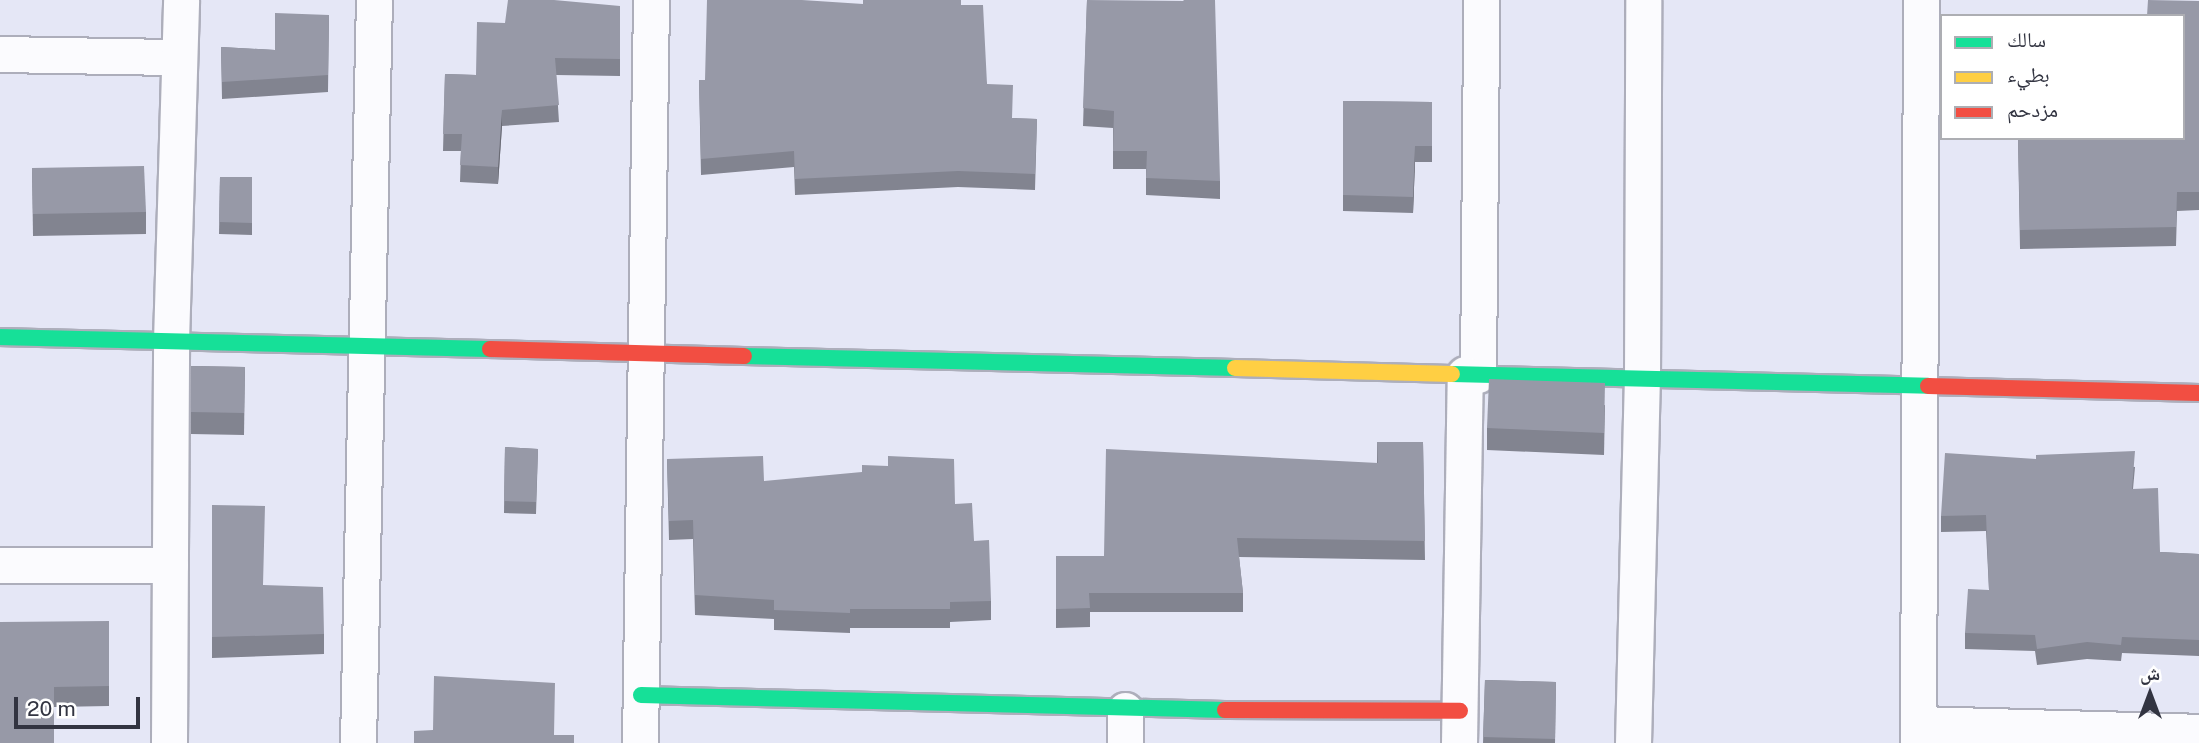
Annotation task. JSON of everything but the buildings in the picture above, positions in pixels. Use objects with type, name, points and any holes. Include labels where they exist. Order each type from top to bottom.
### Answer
[{"type":"street","points":[[169,743],[171,341],[181,0]]},
{"type":"street","points":[[358,743],[374,0]]},
{"type":"street","points":[[640,743],[651,0]]},
{"type":"street","points":[[641,695],[1125,726],[1459,727],[1472,374],[1481,0]]},
{"type":"street","points":[[1633,743],[1642,379],[1643,0]]},
{"type":"street","points":[[1921,0],[1918,733],[2199,732]]},
{"type":"street","points":[[0,54],[179,57]]},
{"type":"street","points":[[0,337],[2199,393]]},
{"type":"street","points":[[0,565],[170,565]]},
{"type":"traffic: fast","points":[[0,337],[490,349]]},
{"type":"traffic: fast","points":[[744,356],[1235,368]]},
{"type":"traffic: fast","points":[[1452,374],[1928,386]]},
{"type":"traffic: fast","points":[[641,695],[1225,710]]},
{"type":"traffic: slow","points":[[1235,368],[1452,374]]},
{"type":"traffic: jam","points":[[490,349],[744,356]]},
{"type":"traffic: jam","points":[[1928,386],[2199,393]]},
{"type":"traffic: jam","points":[[1225,710],[1460,711]]}]
